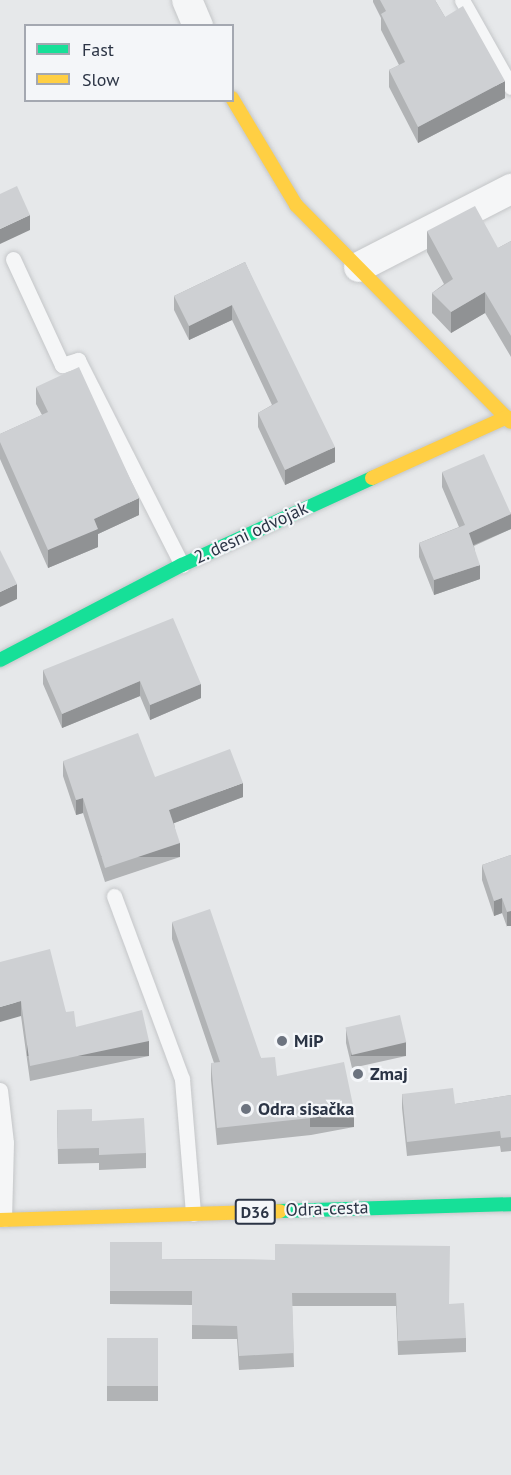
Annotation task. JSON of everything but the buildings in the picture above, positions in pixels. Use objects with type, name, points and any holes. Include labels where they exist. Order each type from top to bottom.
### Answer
[{"type":"street","points":[[187,0],[197,24]]},
{"type":"street","name":"2. desni odvojak","points":[[0,660],[182,565],[510,418],[296,205],[234,101]]},
{"type":"street","points":[[359,267],[511,189]]},
{"type":"street","name":"Odra-cesta","points":[[2,1220],[511,1204]]},
{"type":"lane","points":[[462,0],[511,87]]},
{"type":"lane","points":[[13,259],[62,365],[78,360],[182,565]]},
{"type":"lane","points":[[114,896],[182,1079],[193,1214]]},
{"type":"lane","points":[[0,1090],[6,1143],[2,1220]]},
{"type":"traffic: fast","points":[[0,660],[182,565],[372,478]]},
{"type":"traffic: fast","points":[[280,1211],[511,1204]]},
{"type":"traffic: slow","points":[[234,101],[296,205],[511,422]]},
{"type":"traffic: slow","points":[[372,478],[507,417]]},
{"type":"traffic: slow","points":[[0,1220],[280,1211]]},
{"type":"place","name":"MiP","points":[[282,1041]]},
{"type":"place","name":"Zmaj","points":[[358,1074]]},
{"type":"place","name":"Odra sisačka","points":[[246,1109]]}]
